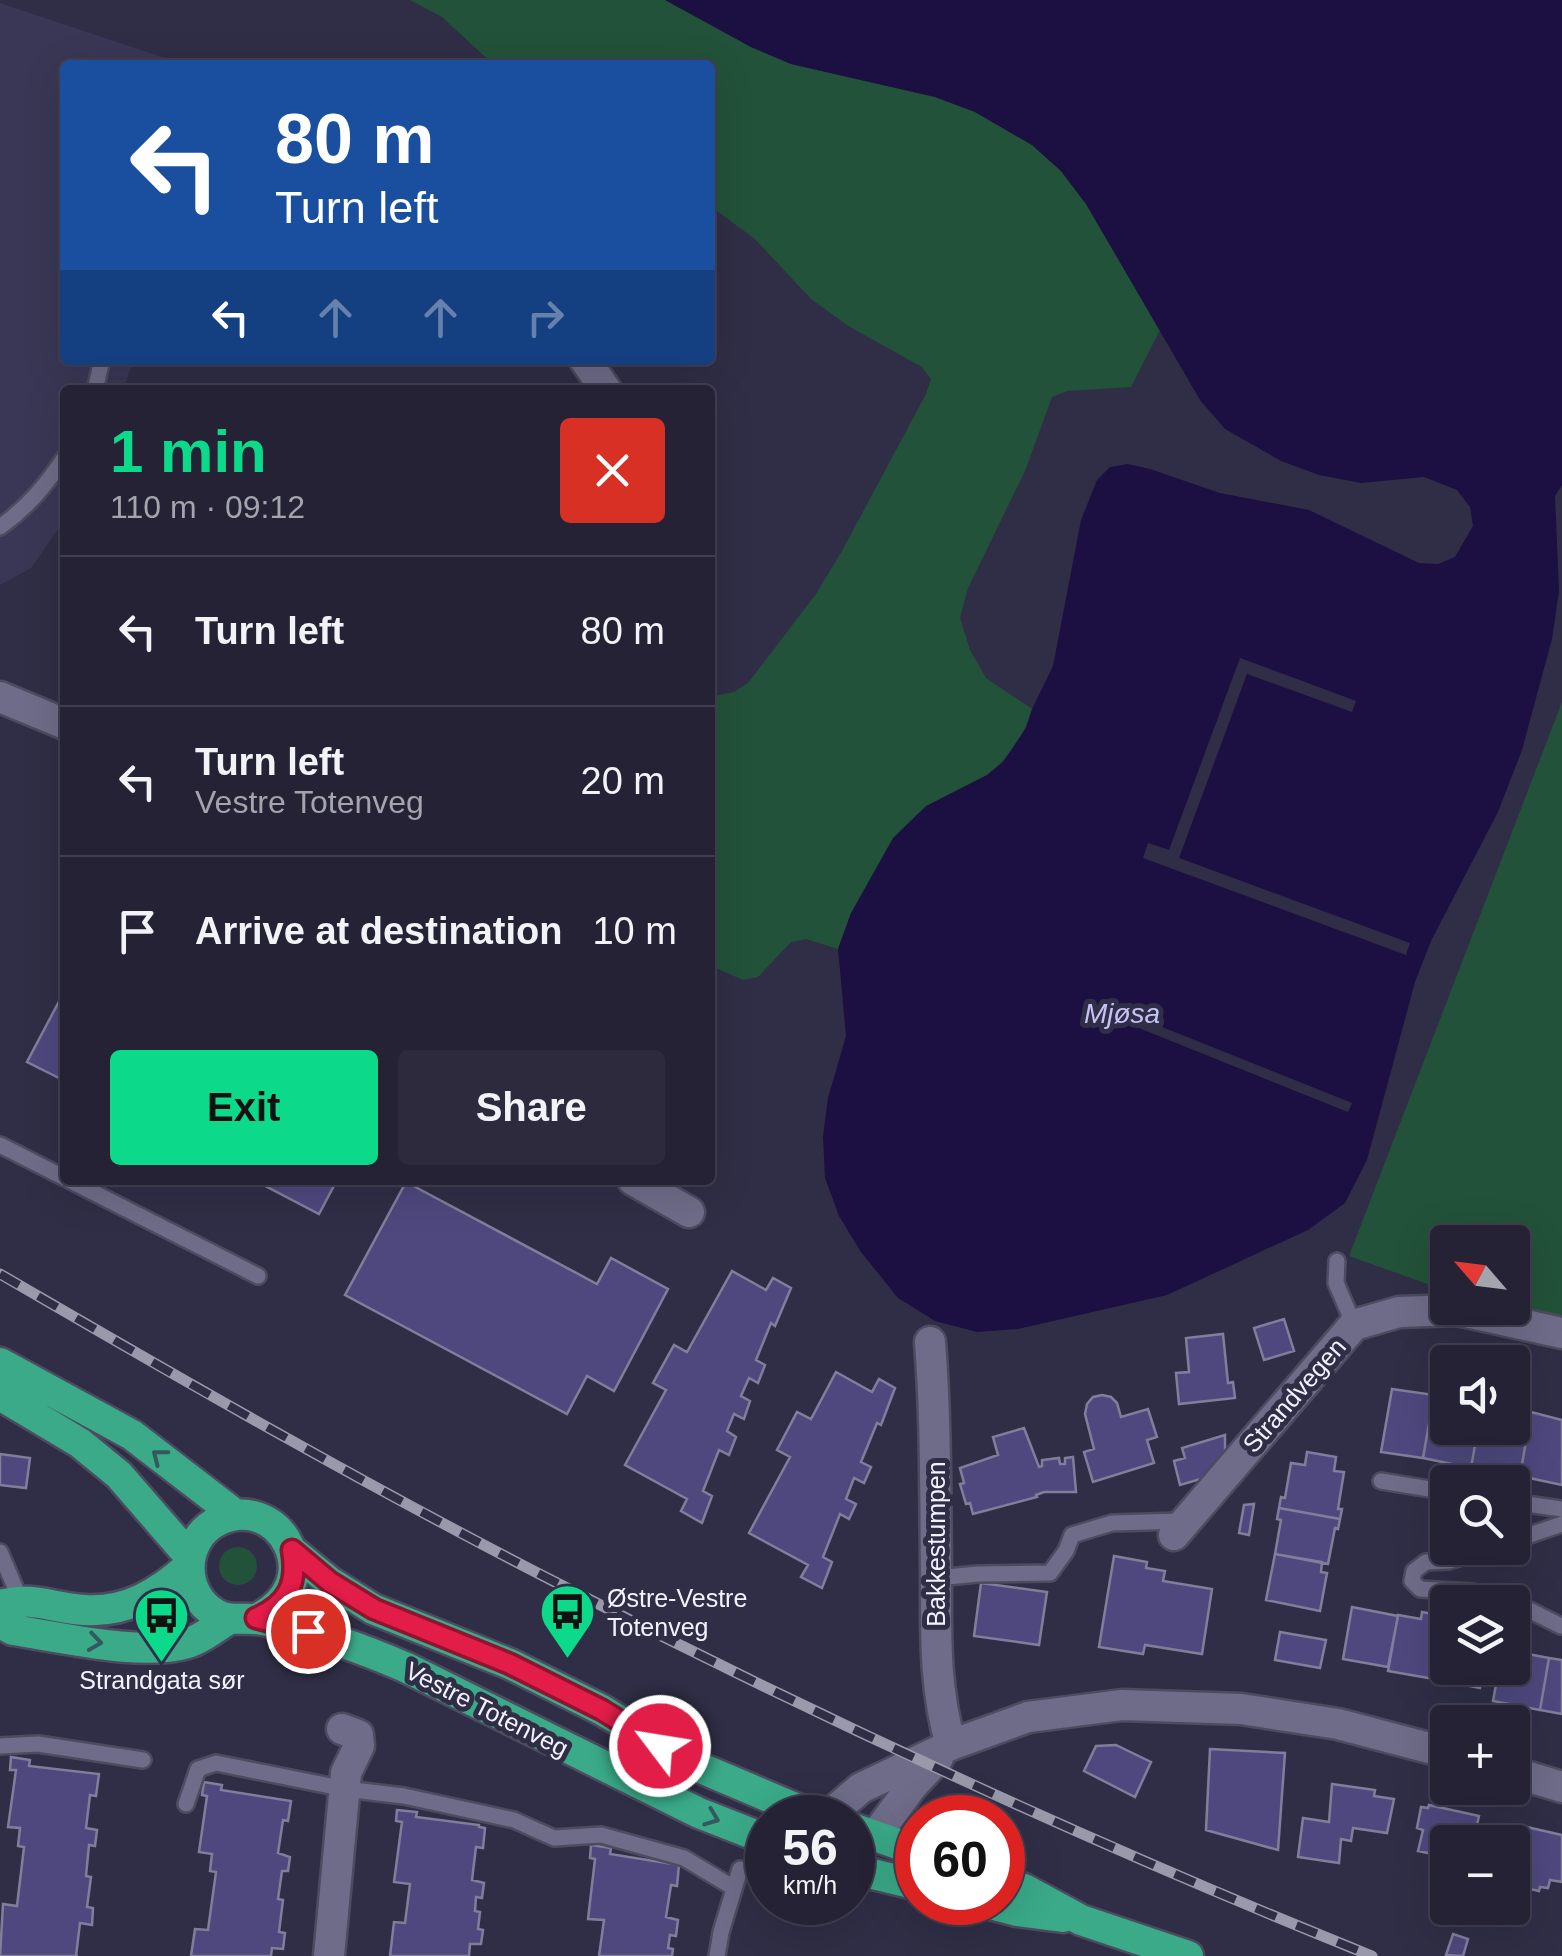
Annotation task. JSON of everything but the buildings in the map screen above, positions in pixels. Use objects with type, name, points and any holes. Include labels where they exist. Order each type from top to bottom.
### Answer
[{"type":"main road","points":[[0,1362],[132,1435],[236,1515]]},
{"type":"main road","points":[[0,1394],[80,1443],[119,1475],[189,1561],[192,1584],[200,1600],[213,1612],[243,1619]]},
{"type":"main road","points":[[236,1515],[269,1522],[292,1550],[292,1584],[272,1611],[243,1619],[190,1643],[124,1646],[13,1630],[7,1609],[86,1610],[132,1604],[163,1590],[189,1561],[206,1528],[236,1515]]},
{"type":"main road","name":"Vestre Totenveg","points":[[292,1550],[330,1582],[374,1609],[556,1686],[689,1763],[764,1795]]},
{"type":"main road","name":"Vestre Totenveg","points":[[243,1619],[325,1636],[405,1667],[684,1806],[745,1831]]},
{"type":"main road","points":[[1025,1889],[1081,1920]]},
{"type":"main road","points":[[1025,1912],[1081,1920],[1188,1956]]},
{"type":"street","points":[[0,697],[60,722]]},
{"type":"street","points":[[642,1185],[689,1212]]},
{"type":"street","name":"Strandvegen","points":[[1180,1528],[1354,1325],[1399,1312],[1457,1310],[1562,1332]]},
{"type":"street","name":"Bakkestumpen","points":[[930,1342],[935,1399],[937,1675],[951,1746]]},
{"type":"street","points":[[852,1795],[951,1746],[1028,1717],[1122,1705],[1241,1709],[1338,1724],[1430,1748]]},
{"type":"street","points":[[329,1956],[346,1773],[360,1746],[358,1734],[342,1729]]},
{"type":"street","points":[[875,1823],[951,1746]]},
{"type":"street","points":[[1530,1777],[1562,1787]]},
{"type":"lane","points":[[0,527],[23,510],[60,465]]},
{"type":"lane","points":[[0,1145],[60,1175]]},
{"type":"lane","points":[[79,1185],[258,1276]]},
{"type":"lane","points":[[1337,1262],[1336,1283],[1354,1325]]},
{"type":"lane","points":[[1381,1481],[1430,1489]]},
{"type":"lane","points":[[1530,1505],[1562,1510]]},
{"type":"lane","points":[[936,1578],[1050,1573],[1066,1552],[1072,1535],[1112,1523],[1180,1528]]},
{"type":"lane","points":[[1530,1535],[1562,1524]]},
{"type":"lane","points":[[0,1552],[7,1609]]},
{"type":"lane","points":[[1430,1562],[1414,1571],[1412,1580],[1420,1590],[1504,1598],[1561,1626]]},
{"type":"lane","points":[[0,1746],[38,1744],[143,1760]]},
{"type":"lane","points":[[186,1804],[198,1769],[216,1763],[514,1820],[554,1838],[602,1835],[684,1858],[734,1888]]},
{"type":"lane","points":[[717,1956],[740,1869]]},
{"type":"shaded area","points":[[0,3],[171,60],[60,60],[60,365],[132,365],[125,385],[60,385],[60,526],[31,568],[0,585]]},
{"type":"green space","points":[[410,0],[665,0],[791,64],[935,97],[975,112],[1032,145],[1061,171],[1086,204],[1160,330],[1131,387],[1067,391],[1052,397],[1025,471],[968,588],[960,618],[970,650],[986,678],[1032,709],[1029,719],[1002,761],[851,913],[838,949],[806,939],[791,942],[758,977],[743,980],[715,967],[715,696],[734,692],[748,683],[816,594],[931,379],[922,367],[850,327],[811,299],[755,239],[715,210],[715,60],[489,60],[442,17]]},
{"type":"green space","points":[[1562,702],[1562,1331],[1530,1316],[1530,1225],[1430,1225],[1430,1285],[1349,1256]]},
{"type":"green space","points":[[238,1547],[251,1553],[257,1566],[251,1579],[238,1585],[225,1579],[219,1566],[225,1553]]},
{"type":"water","name":"Mjøsa","points":[[665,0],[1562,0],[1562,485],[1555,496],[1559,591],[1552,639],[1522,750],[1498,812],[1431,941],[1415,982],[1367,1160],[1345,1203],[1308,1230],[1167,1295],[1018,1329],[977,1332],[935,1321],[898,1298],[861,1252],[839,1216],[825,1178],[823,1136],[828,1098],[846,1036],[838,949],[851,913],[893,838],[926,806],[987,775],[1003,762],[1026,728],[1053,666],[1081,520],[1097,480],[1110,467],[1128,464],[1220,493],[1309,510],[1419,563],[1438,564],[1455,557],[1473,526],[1470,507],[1457,490],[1424,477],[1361,483],[1319,475],[1281,461],[1225,429],[1200,400],[1086,204],[1061,171],[1032,145],[975,112],[935,97],[791,64]]},
{"type":"pier","points":[[1240,658],[1356,701],[1352,712],[1247,674],[1179,858],[1410,943],[1406,955],[1143,858],[1148,843],[1169,850]]},
{"type":"pier","points":[[1137,1017],[1352,1103],[1348,1112],[1134,1026]]},
{"type":"railway","points":[[0,1274],[347,1472],[659,1634],[1063,1825],[1372,1956]]},
{"type":"place","name":"Østre-Vestre Totenveg","points":[[568,1661]]},
{"type":"place","name":"Strandgata sør","points":[[162,1664]]},
{"type":"route","points":[[308,1631],[256,1618],[272,1611],[292,1584],[292,1550],[330,1582],[374,1609],[556,1686],[660,1746]]}]
